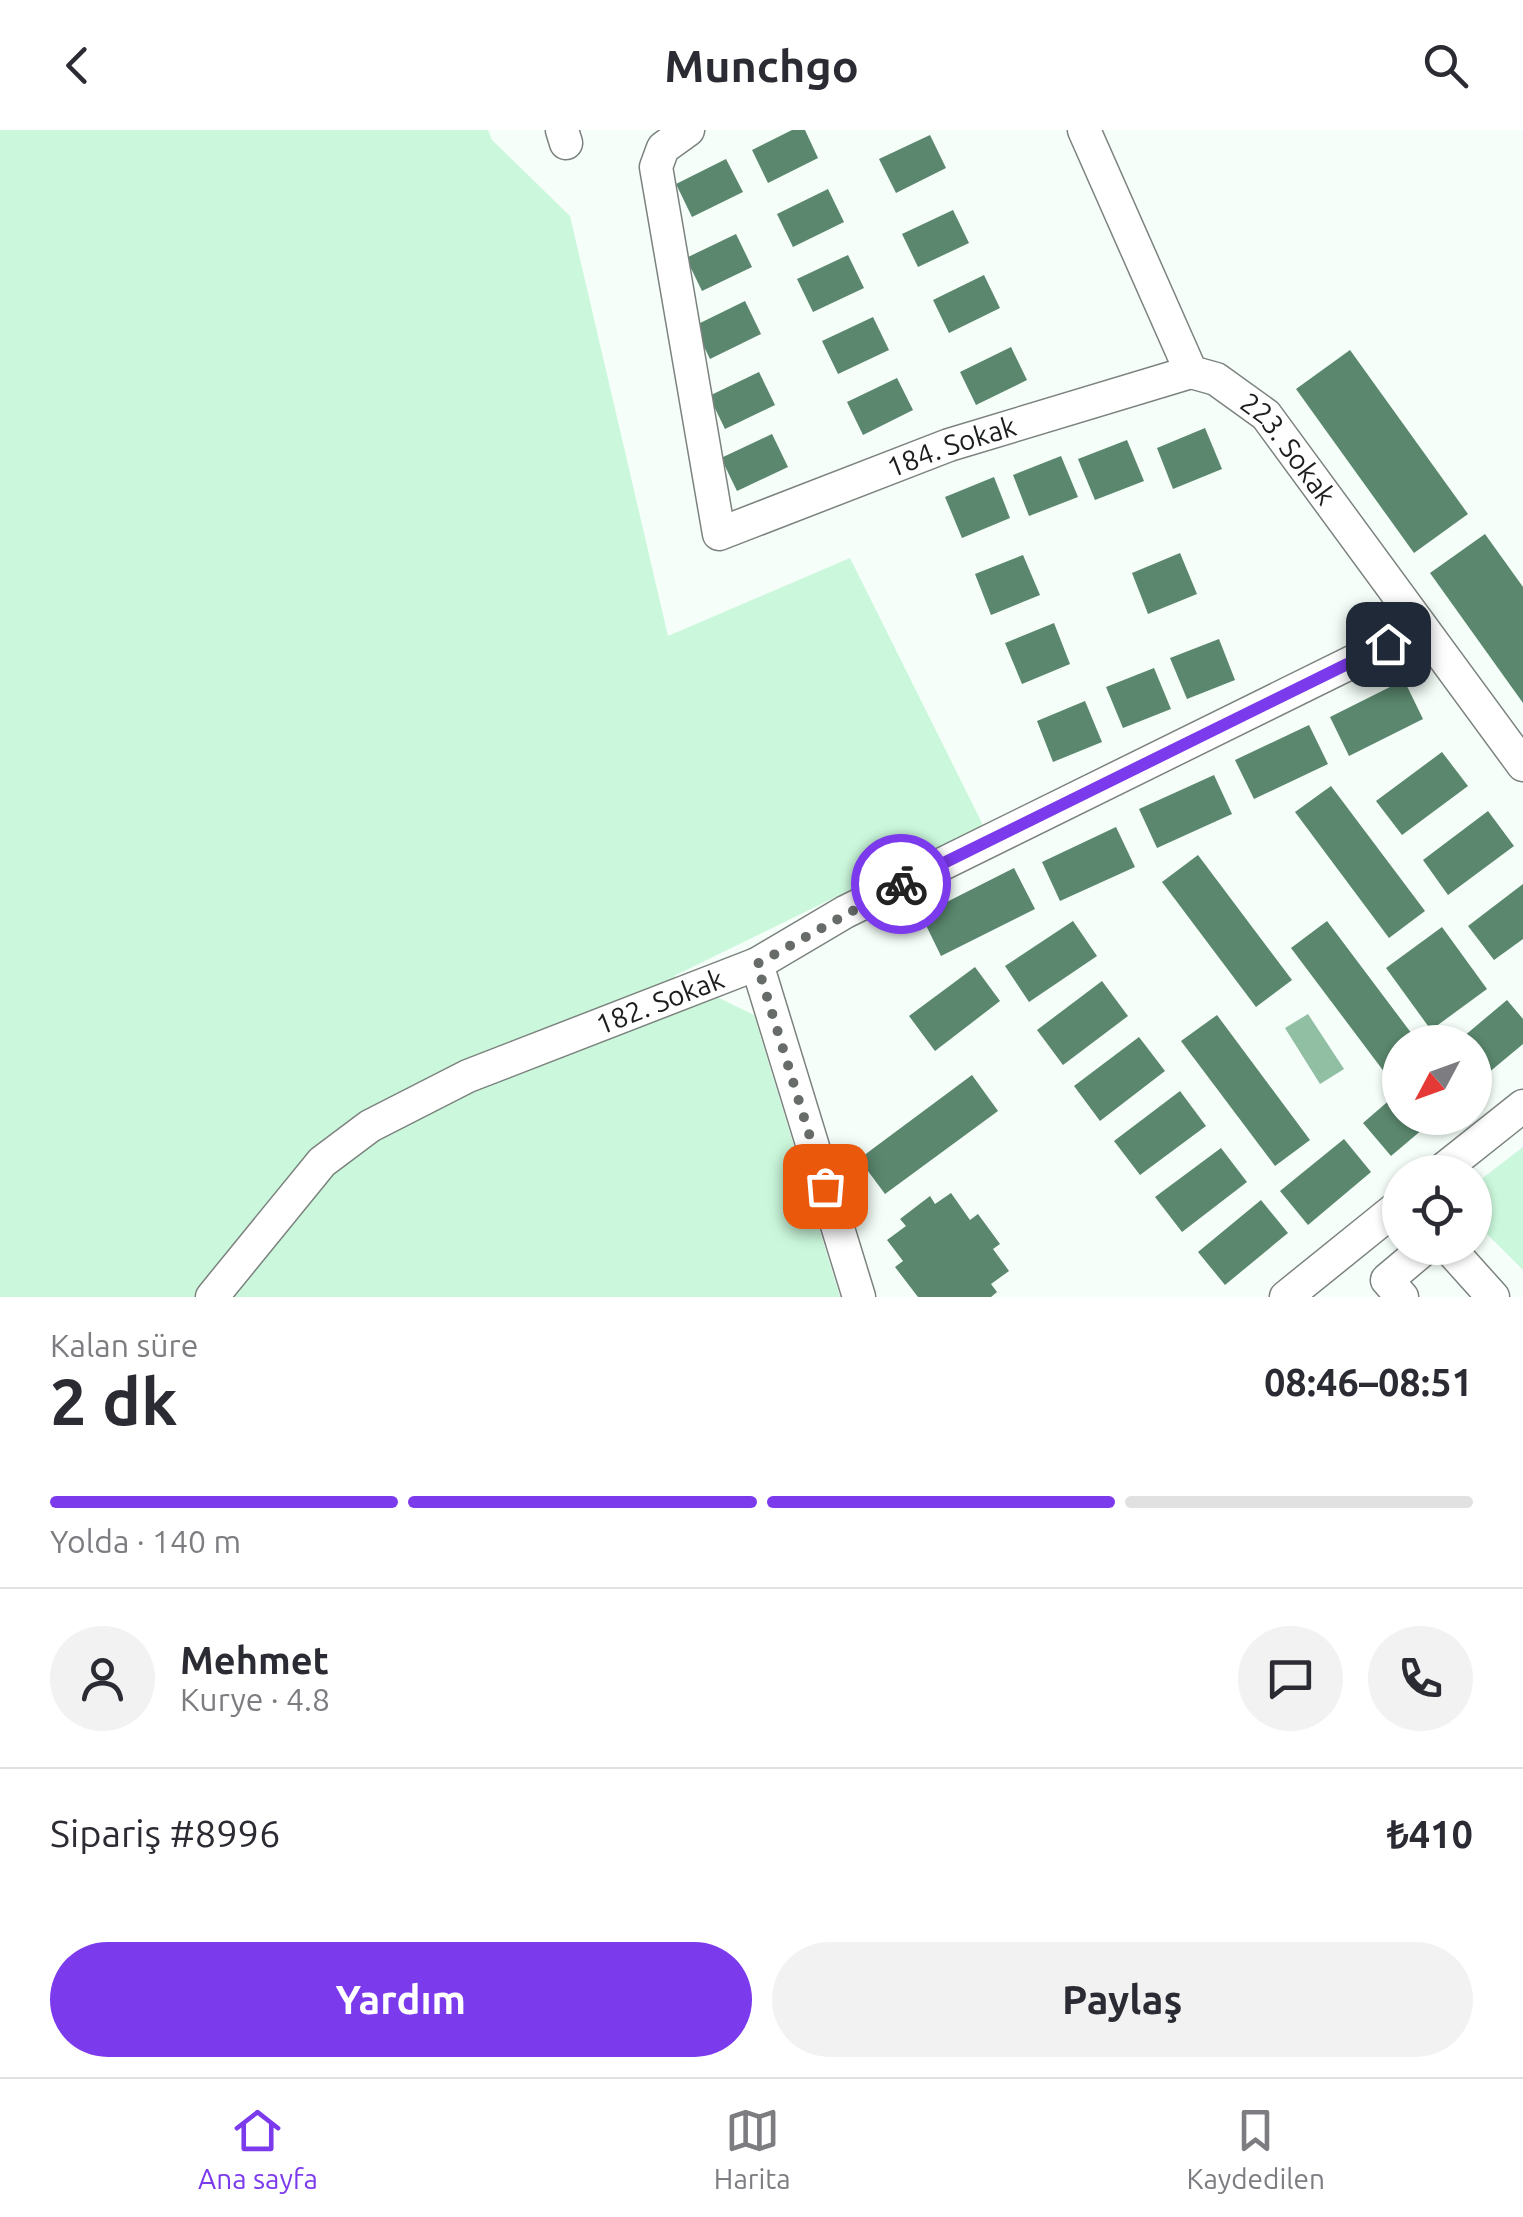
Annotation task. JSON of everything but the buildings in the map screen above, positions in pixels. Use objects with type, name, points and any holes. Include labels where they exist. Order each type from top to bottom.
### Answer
[{"type":"street","name":"184. Sokak","points":[[688,130],[663,148],[656,168],[719,534],[949,445],[1191,372]]},
{"type":"street","points":[[1084,130],[1191,372]]},
{"type":"street","name":"223. Sokak","points":[[1191,372],[1216,379],[1266,415],[1523,765]]},
{"type":"street","name":"182. Sokak","points":[[212,1297],[322,1162],[370,1126],[468,1076],[757,964],[845,912],[1422,628]]},
{"type":"street","points":[[757,964],[859,1297]]},
{"type":"street","points":[[1461,1155],[1523,1106]]},
{"type":"street","points":[[1286,1297],[1382,1220]]},
{"type":"street","points":[[1402,1297],[1387,1280],[1405,1265]]},
{"type":"street","points":[[1464,1265],[1493,1297]]},
{"type":"shaded area","points":[[0,130],[488,130],[492,140],[570,216],[668,636],[850,558],[983,825],[674,976],[754,1015],[840,1297],[0,1297]]},
{"type":"shaded area","points":[[1308,1014],[1344,1069],[1320,1084],[1285,1028]]},
{"type":"shaded area","points":[[1523,1147],[1523,1270],[1492,1239],[1492,1171]]},
{"type":"way so far","points":[[825,1186],[757,964],[901,884]]},
{"type":"route","points":[[901,884],[1388,644]]}]
